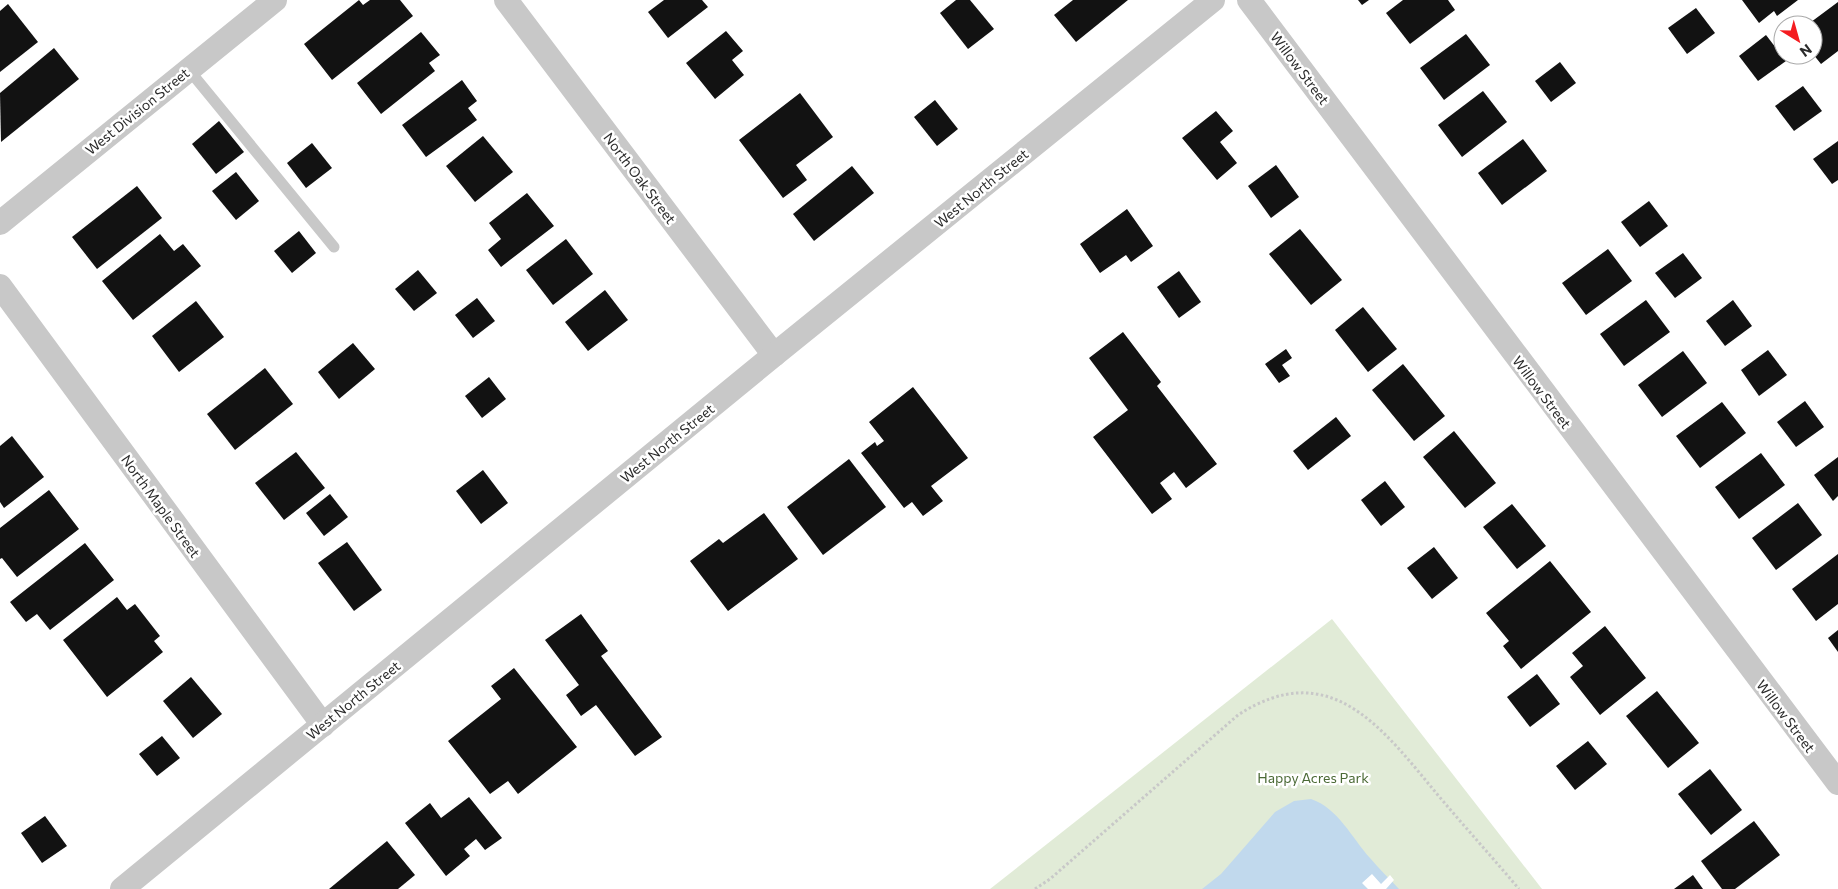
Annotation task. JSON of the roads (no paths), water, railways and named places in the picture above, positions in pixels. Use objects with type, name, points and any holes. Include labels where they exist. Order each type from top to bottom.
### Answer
[{"type":"street","name":"West Division Street","points":[[0,223],[274,0]]},
{"type":"street","name":"North Oak Street","points":[[506,0],[774,355]]},
{"type":"street","name":"West North Street","points":[[122,889],[774,355],[1213,0]]},
{"type":"street","name":"Willow Street","points":[[1248,0],[1838,783]]},
{"type":"street","name":"North Maple Street","points":[[0,286],[323,725]]},
{"type":"lane","points":[[189,70],[334,248]]},
{"type":"water","points":[[1311,799],[1321,803],[1337,816],[1373,862],[1399,889],[1202,889],[1221,874],[1275,812],[1294,801]]},
{"type":"park label","name":"Happy Acres Park","points":[[1313,777]]}]
